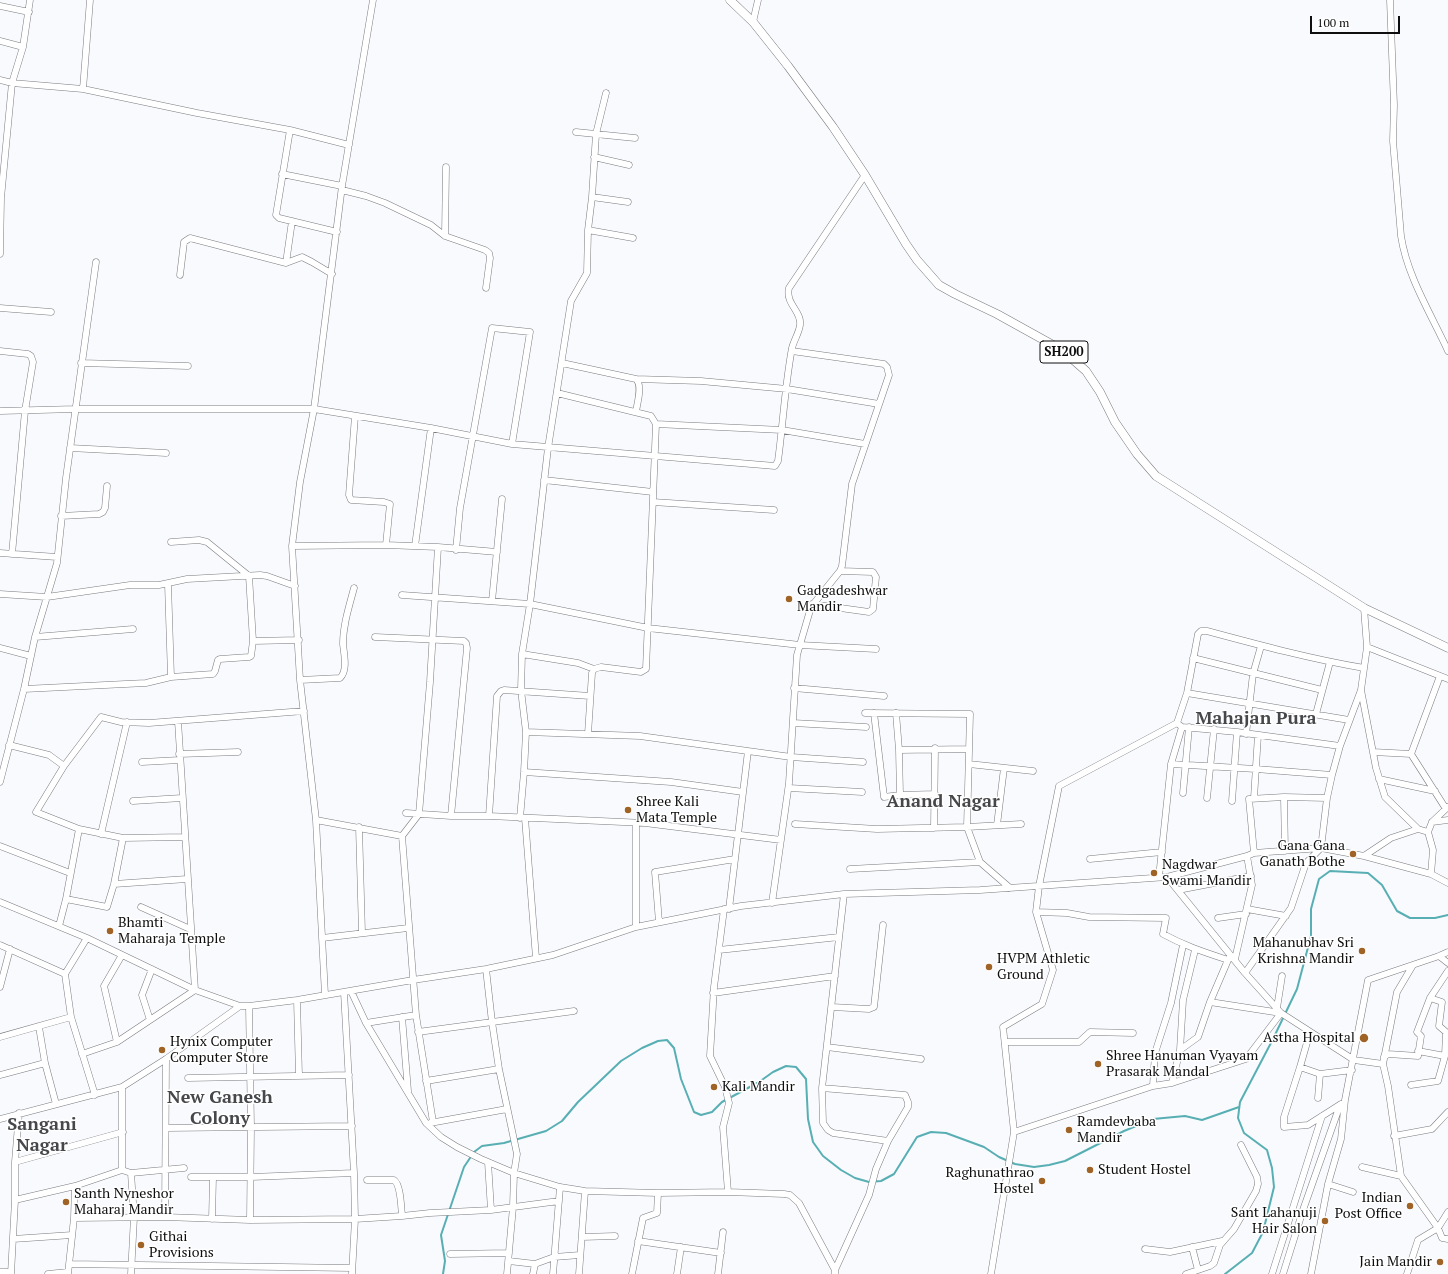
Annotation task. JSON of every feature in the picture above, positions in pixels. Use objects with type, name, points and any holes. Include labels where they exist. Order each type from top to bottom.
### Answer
[{"type":"main road","name":"SH200","points":[[730,0],[753,22],[828,120],[865,175],[906,244],[917,260],[940,285],[1062,350],[1086,371],[1100,392],[1115,422],[1137,454],[1156,476],[1364,608],[1448,648]]},
{"type":"street","points":[[0,254],[0,198],[12,83],[23,47],[30,0]]},
{"type":"street","points":[[83,90],[90,0]]},
{"type":"street","points":[[324,995],[316,820],[300,680],[292,546],[300,482],[314,409],[342,188],[373,0]]},
{"type":"street","points":[[753,22],[758,0]]},
{"type":"street","points":[[1390,0],[1394,105],[1393,141],[1402,244],[1409,269],[1448,351]]},
{"type":"street","points":[[0,6],[29,12]]},
{"type":"street","points":[[0,41],[23,47]]},
{"type":"street","points":[[0,80],[12,83],[83,90],[290,130],[349,145]]},
{"type":"street","points":[[536,958],[523,818],[526,732],[521,690],[522,654],[530,604],[548,448],[571,301],[587,273],[588,230],[592,197],[596,134],[606,93]]},
{"type":"street","points":[[290,130],[276,215],[279,218],[337,232]]},
{"type":"street","points":[[576,132],[635,138]]},
{"type":"street","points":[[594,157],[629,165]]},
{"type":"street","points":[[445,236],[446,167]]},
{"type":"street","points":[[282,174],[342,188],[385,203],[430,224],[445,236],[485,250],[489,253],[490,258],[486,288]]},
{"type":"street","points":[[0,411],[76,409],[314,409],[431,428],[512,444],[773,466],[778,461],[792,351],[801,323],[789,301],[789,288],[865,175]]},
{"type":"street","points":[[592,197],[628,202]]},
{"type":"street","points":[[286,263],[292,221]]},
{"type":"street","points":[[588,230],[633,238]]},
{"type":"street","points":[[180,275],[184,242],[190,238],[286,263],[302,257],[332,274]]},
{"type":"street","points":[[0,782],[32,656],[35,637],[57,563],[61,516],[96,262]]},
{"type":"street","points":[[0,308],[51,312]]},
{"type":"street","points":[[456,550],[460,508],[492,328],[530,332],[512,444]]},
{"type":"street","points":[[0,351],[28,354],[34,362],[25,411],[12,554]]},
{"type":"street","points":[[772,903],[789,788],[797,655],[812,604],[840,571],[842,566],[852,484],[889,375],[884,364],[792,351]]},
{"type":"street","points":[[81,363],[188,366]]},
{"type":"street","points":[[562,363],[636,379],[701,381],[787,389],[879,404]]},
{"type":"street","points":[[636,379],[639,386],[636,412]]},
{"type":"street","points":[[522,654],[578,663],[594,669],[601,667],[641,672],[646,669],[656,424],[651,416],[557,393]]},
{"type":"street","points":[[355,416],[349,495],[351,500],[384,502],[390,504],[386,545]]},
{"type":"street","points":[[656,424],[782,430],[866,444]]},
{"type":"street","points":[[415,546],[431,428]]},
{"type":"street","points":[[70,448],[166,453]]},
{"type":"street","points":[[544,480],[653,492]]},
{"type":"street","points":[[61,516],[103,512],[105,508],[107,486]]},
{"type":"street","points":[[492,601],[502,499]]},
{"type":"street","points":[[653,502],[774,510]]},
{"type":"street","points":[[24,689],[146,684],[171,677],[213,674],[218,660],[220,659],[251,656],[253,641],[249,576],[206,542],[199,540],[171,542]]},
{"type":"street","points":[[292,546],[386,545],[438,547],[456,550],[497,552]]},
{"type":"street","points":[[433,1122],[416,1015],[402,836],[418,814],[438,547]]},
{"type":"street","points":[[0,553],[57,557]]},
{"type":"street","points":[[812,604],[869,612],[873,609],[875,574],[873,572],[840,571]]},
{"type":"street","points":[[0,594],[47,597],[130,585],[159,586],[187,579],[264,575],[295,586]]},
{"type":"street","points":[[168,584],[171,677]]},
{"type":"street","points":[[300,680],[340,678],[343,676],[343,634],[354,588]]},
{"type":"street","points":[[402,595],[530,604],[648,628],[800,645],[876,649]]},
{"type":"street","points":[[1245,973],[1291,908],[1306,863],[1321,848],[1327,798],[1332,775],[1340,746],[1361,690],[1367,647],[1364,608]]},
{"type":"street","points":[[35,637],[133,629]]},
{"type":"street","points":[[1159,877],[1171,764],[1187,693],[1198,634],[1203,630],[1261,646],[1330,662],[1364,668]]},
{"type":"street","points":[[375,637],[464,641],[466,643],[467,648],[452,816]]},
{"type":"street","points":[[253,641],[298,640]]},
{"type":"street","points":[[1246,734],[1254,674],[1261,646]]},
{"type":"street","points":[[1367,647],[1448,679]]},
{"type":"street","points":[[0,648],[32,656]]},
{"type":"street","points":[[1193,658],[1322,690]]},
{"type":"street","points":[[1316,714],[1330,662]]},
{"type":"street","points":[[588,734],[592,673],[594,669]]},
{"type":"street","points":[[1411,754],[1440,676]]},
{"type":"street","points":[[794,688],[884,696]]},
{"type":"street","points":[[489,816],[498,696],[501,691],[521,690],[590,696]]},
{"type":"street","points":[[1361,690],[1373,752],[1385,797],[1418,829],[1428,832]]},
{"type":"street","points":[[1187,693],[1349,720]]},
{"type":"street","points":[[185,837],[123,838],[79,829],[36,812],[64,766],[101,717],[127,722],[149,723],[304,711]]},
{"type":"street","points":[[865,713],[970,714],[967,827],[980,862],[1010,888]]},
{"type":"street","points":[[874,713],[884,797],[934,794]]},
{"type":"street","points":[[896,713],[900,795]]},
{"type":"street","points":[[178,721],[195,990]]},
{"type":"street","points":[[101,834],[127,722]]},
{"type":"street","points":[[792,723],[866,727]]},
{"type":"street","points":[[992,1274],[1014,1132],[1003,1027],[1042,1004],[1053,970],[1036,912],[1039,886],[1059,786],[1180,725],[1340,746]]},
{"type":"street","points":[[1183,793],[1189,727]]},
{"type":"street","points":[[1207,798],[1214,729]]},
{"type":"street","points":[[526,732],[640,736],[791,757],[863,762]]},
{"type":"street","points":[[1232,801],[1237,732]]},
{"type":"street","points":[[1254,798],[1258,735]]},
{"type":"street","points":[[0,750],[8,748],[49,755],[64,766]]},
{"type":"street","points":[[899,750],[935,748],[969,749]]},
{"type":"street","points":[[934,828],[935,748]]},
{"type":"street","points":[[728,1192],[723,1128],[729,1103],[725,1087],[710,1056],[714,994],[719,950],[735,859],[748,751]]},
{"type":"street","points":[[142,762],[238,752]]},
{"type":"street","points":[[1373,752],[1411,754]]},
{"type":"street","points":[[1411,754],[1447,808],[1432,822],[1428,832],[1433,850],[1431,874]]},
{"type":"street","points":[[969,764],[1033,771]]},
{"type":"street","points":[[1171,764],[1256,768],[1332,775]]},
{"type":"street","points":[[997,825],[1004,768]]},
{"type":"street","points":[[524,772],[671,782],[743,792]]},
{"type":"street","points":[[1379,778],[1435,791]]},
{"type":"street","points":[[789,788],[862,792]]},
{"type":"street","points":[[1254,853],[1249,799],[1284,796],[1327,798]]},
{"type":"street","points":[[1284,796],[1285,851]]},
{"type":"street","points":[[133,801],[182,798]]},
{"type":"street","points":[[406,813],[636,823],[781,840]]},
{"type":"street","points":[[316,820],[402,836]]},
{"type":"street","points":[[1432,822],[1448,820]]},
{"type":"street","points":[[636,823],[636,927]]},
{"type":"street","points":[[795,824],[876,829],[1021,824]]},
{"type":"street","points":[[358,827],[362,933]]},
{"type":"street","points":[[59,926],[66,899],[79,829]]},
{"type":"street","points":[[1364,856],[1391,838],[1418,829]]},
{"type":"street","points":[[66,899],[108,907],[123,838]]},
{"type":"street","points":[[0,846],[70,873]]},
{"type":"street","points":[[0,902],[87,938],[195,990],[240,1006],[250,1006],[486,970],[568,950],[636,927],[659,922],[726,909],[844,894],[980,890],[1167,877],[1254,853],[1321,848],[1364,856],[1431,874],[1448,883]]},
{"type":"street","points":[[1090,859],[1162,852]]},
{"type":"street","points":[[1180,1050],[1198,1037],[1210,1002],[1232,958],[1252,885],[1246,856]]},
{"type":"street","points":[[659,922],[655,872],[735,859]]},
{"type":"street","points":[[850,869],[980,862]]},
{"type":"street","points":[[1178,890],[1251,876]]},
{"type":"street","points":[[1167,877],[1232,958],[1280,1012],[1354,1060],[1383,1064]]},
{"type":"street","points":[[114,884],[187,879]]},
{"type":"street","points":[[844,894],[822,1088],[823,1123],[828,1130],[833,1133],[888,1141]]},
{"type":"street","points":[[141,907],[190,928]]},
{"type":"street","points":[[1218,918],[1246,911],[1286,916]]},
{"type":"street","points":[[1036,912],[1067,913],[1089,917],[1166,918],[1163,934],[1195,950],[1232,958]]},
{"type":"street","points":[[832,1007],[869,1009],[874,1006],[883,924]]},
{"type":"street","points":[[322,938],[408,928]]},
{"type":"street","points":[[719,950],[839,937]]},
{"type":"street","points":[[87,938],[66,974],[71,1017],[95,1095]]},
{"type":"street","points":[[0,945],[66,974]]},
{"type":"street","points":[[1153,1086],[1155,1053],[1171,1003],[1183,945]]},
{"type":"street","points":[[0,987],[10,949]]},
{"type":"street","points":[[1172,1083],[1180,1050],[1183,1000],[1195,950]]},
{"type":"street","points":[[1283,1274],[1303,1210],[1343,1102],[1352,1070],[1368,980],[1448,952]]},
{"type":"street","points":[[117,1042],[104,986],[122,955]]},
{"type":"street","points":[[1439,956],[1448,963]]},
{"type":"street","points":[[1414,965],[1397,992],[1383,1064],[1388,1086],[1394,1136],[1401,1176],[1438,1228],[1442,1238],[1448,1239]]},
{"type":"street","points":[[150,1020],[142,995],[152,970]]},
{"type":"street","points":[[486,970],[499,1069],[517,1154],[514,1173],[513,1207],[507,1274]]},
{"type":"street","points":[[1384,1057],[1388,1054],[1418,1056],[1422,1036],[1416,1032],[1430,998],[1448,971]]},
{"type":"street","points":[[714,994],[835,976]]},
{"type":"street","points":[[1014,1132],[1153,1086],[1172,1083],[1246,1059],[1280,1012],[1282,976]]},
{"type":"street","points":[[82,1054],[117,1042],[195,990]]},
{"type":"street","points":[[347,992],[426,1123],[441,1137],[457,1147],[514,1173],[560,1187],[585,1191],[784,1194],[795,1198],[799,1203],[835,1272]]},
{"type":"street","points":[[69,1264],[306,1267],[352,1271],[355,1219],[347,992]]},
{"type":"street","points":[[1411,1084],[1438,1081],[1445,1056],[1446,1032],[1439,1026],[1442,1002],[1430,998]]},
{"type":"street","points":[[297,1000],[299,1076]]},
{"type":"street","points":[[1210,1002],[1280,1012]]},
{"type":"street","points":[[0,1119],[122,1087],[166,1059],[240,1006]]},
{"type":"street","points":[[250,1006],[250,1220]]},
{"type":"street","points":[[418,1032],[574,1011]]},
{"type":"street","points":[[366,1023],[416,1015]]},
{"type":"street","points":[[0,1037],[71,1017]]},
{"type":"street","points":[[402,1017],[408,1094]]},
{"type":"street","points":[[39,1027],[45,1063],[56,1104]]},
{"type":"street","points":[[1005,1042],[1079,1042],[1090,1032],[1133,1033]]},
{"type":"street","points":[[1310,1032],[1284,1117],[1284,1127],[1308,1125],[1343,1102]]},
{"type":"street","points":[[827,1047],[921,1059]]},
{"type":"street","points":[[1418,1051],[1445,1056]]},
{"type":"street","points":[[165,1217],[166,1059]]},
{"type":"street","points":[[0,1075],[45,1063]]},
{"type":"street","points":[[1300,1067],[1320,1074],[1352,1070]]},
{"type":"street","points":[[426,1081],[499,1069]]},
{"type":"street","points":[[1318,1098],[1320,1074]]},
{"type":"street","points":[[188,1078],[349,1075]]},
{"type":"street","points":[[122,1087],[122,1170]]},
{"type":"street","points":[[822,1088],[905,1095],[908,1102],[908,1107],[888,1141],[876,1169],[869,1195],[835,1272]]},
{"type":"street","points":[[1311,1274],[1328,1184],[1341,1139],[1343,1102]]},
{"type":"street","points":[[426,1123],[507,1109]]},
{"type":"street","points":[[1394,1136],[1432,1129],[1448,1112]]},
{"type":"street","points":[[0,1272],[11,1273],[15,1200],[15,1162],[19,1113]]},
{"type":"street","points":[[1272,1274],[1322,1116]]},
{"type":"street","points":[[166,1128],[352,1126]]},
{"type":"street","points":[[15,1162],[123,1132]]},
{"type":"street","points":[[1186,1274],[1202,1271],[1214,1263],[1222,1241],[1237,1224],[1256,1191],[1258,1184],[1257,1177],[1241,1145]]},
{"type":"street","points":[[488,1162],[491,1210]]},
{"type":"street","points":[[1362,1167],[1401,1176]]},
{"type":"street","points":[[15,1200],[75,1186],[122,1170],[131,1173],[184,1168]]},
{"type":"street","points":[[131,1173],[134,1217],[131,1274]]},
{"type":"street","points":[[191,1177],[251,1177],[354,1173]]},
{"type":"street","points":[[212,1219],[213,1177]]},
{"type":"street","points":[[367,1180],[396,1181],[402,1216]]},
{"type":"street","points":[[1328,1184],[1353,1192]]},
{"type":"street","points":[[48,1274],[68,1273],[74,1218],[75,1186]]},
{"type":"street","points":[[553,1274],[560,1187]]},
{"type":"street","points":[[579,1274],[585,1191]]},
{"type":"street","points":[[632,1274],[643,1218],[657,1213],[658,1193]]},
{"type":"street","points":[[74,1218],[165,1217],[250,1220],[355,1219],[491,1210],[559,1202]]},
{"type":"street","points":[[1407,1274],[1418,1240],[1438,1228],[1448,1212]]},
{"type":"street","points":[[718,1274],[723,1232]]},
{"type":"street","points":[[13,1239],[72,1235]]},
{"type":"street","points":[[582,1237],[615,1236]]},
{"type":"street","points":[[638,1241],[721,1253]]},
{"type":"street","points":[[1145,1249],[1170,1252],[1222,1241]]},
{"type":"street","points":[[677,1274],[681,1247]]},
{"type":"street","points":[[1192,1247],[1202,1271]]},
{"type":"street","points":[[450,1254],[509,1253]]},
{"type":"street","points":[[509,1261],[535,1264],[554,1257],[580,1255]]},
{"type":"street","points":[[533,1274],[535,1264]]},
{"type":"street","points":[[306,1267],[306,1274]]},
{"type":"waterway","points":[[1225,1274],[1252,1253],[1263,1232],[1274,1187],[1272,1168],[1267,1150],[1244,1133],[1238,1118],[1240,1102],[1297,989],[1311,936],[1311,909],[1319,879],[1330,871],[1368,873],[1382,885],[1397,911],[1410,918],[1435,918],[1448,915]]},
{"type":"waterway","points":[[443,1274],[445,1261],[441,1235],[464,1167],[474,1152],[482,1146],[504,1143],[546,1131],[562,1121],[578,1102],[621,1061],[642,1048],[658,1041],[667,1040],[674,1048],[681,1079],[694,1112],[701,1115],[712,1112],[722,1102],[759,1082],[773,1072],[786,1066],[796,1067],[806,1079],[808,1119],[813,1142],[823,1156],[841,1170],[855,1178],[869,1182],[881,1181],[894,1174],[917,1137],[931,1132],[946,1133],[984,1147],[999,1157],[1015,1164],[1034,1167],[1065,1161],[1124,1131],[1153,1119],[1185,1116],[1202,1120],[1239,1107]]},
{"type":"place","name":"Gadgadeshwar Mandir","points":[[789,599]]},
{"type":"place","name":"Shree Kali Mata Temple","points":[[628,810]]},
{"type":"place","name":"Gana Gana Ganath Bothe","points":[[1353,854]]},
{"type":"place","name":"Nagdwar Swami Mandir","points":[[1154,873]]},
{"type":"place","name":"Bhamti Maharaja Temple","points":[[110,931]]},
{"type":"place","name":"Mahanubhav Sri Krishna Mandir","points":[[1362,951]]},
{"type":"place","name":"HVPM Athletic Ground","points":[[989,967]]},
{"type":"place","name":"Astha Hospital","points":[[1364,1038]]},
{"type":"place","name":"Hynix Computer Computer Store","points":[[162,1050]]},
{"type":"place","name":"Shree Hanuman Vyayam Prasarak Mandal","points":[[1098,1064]]},
{"type":"place","name":"Kali Mandir","points":[[714,1087]]},
{"type":"place","name":"Ramdevbaba Mandir","points":[[1069,1130]]},
{"type":"place","name":"Student Hostel","points":[[1090,1170]]},
{"type":"place","name":"Raghunathrao Hostel","points":[[1042,1181]]},
{"type":"place","name":"Santh Nyneshor Maharaj Mandir","points":[[66,1202]]},
{"type":"place","name":"Indian Post Office","points":[[1410,1206]]},
{"type":"place","name":"Sant Lahanuji Hair Salon","points":[[1325,1221]]},
{"type":"place","name":"Githai Provisions","points":[[141,1245]]},
{"type":"place","name":"Jain Mandir","points":[[1440,1262]]},
{"type":"district","name":"Mahajan Pura","points":[[1256,719]]},
{"type":"district","name":"Anand Nagar","points":[[943,802]]},
{"type":"district","name":"New Ganesh Colony","points":[[220,1108]]},
{"type":"district","name":"Sangani Nagar","points":[[42,1135]]}]
